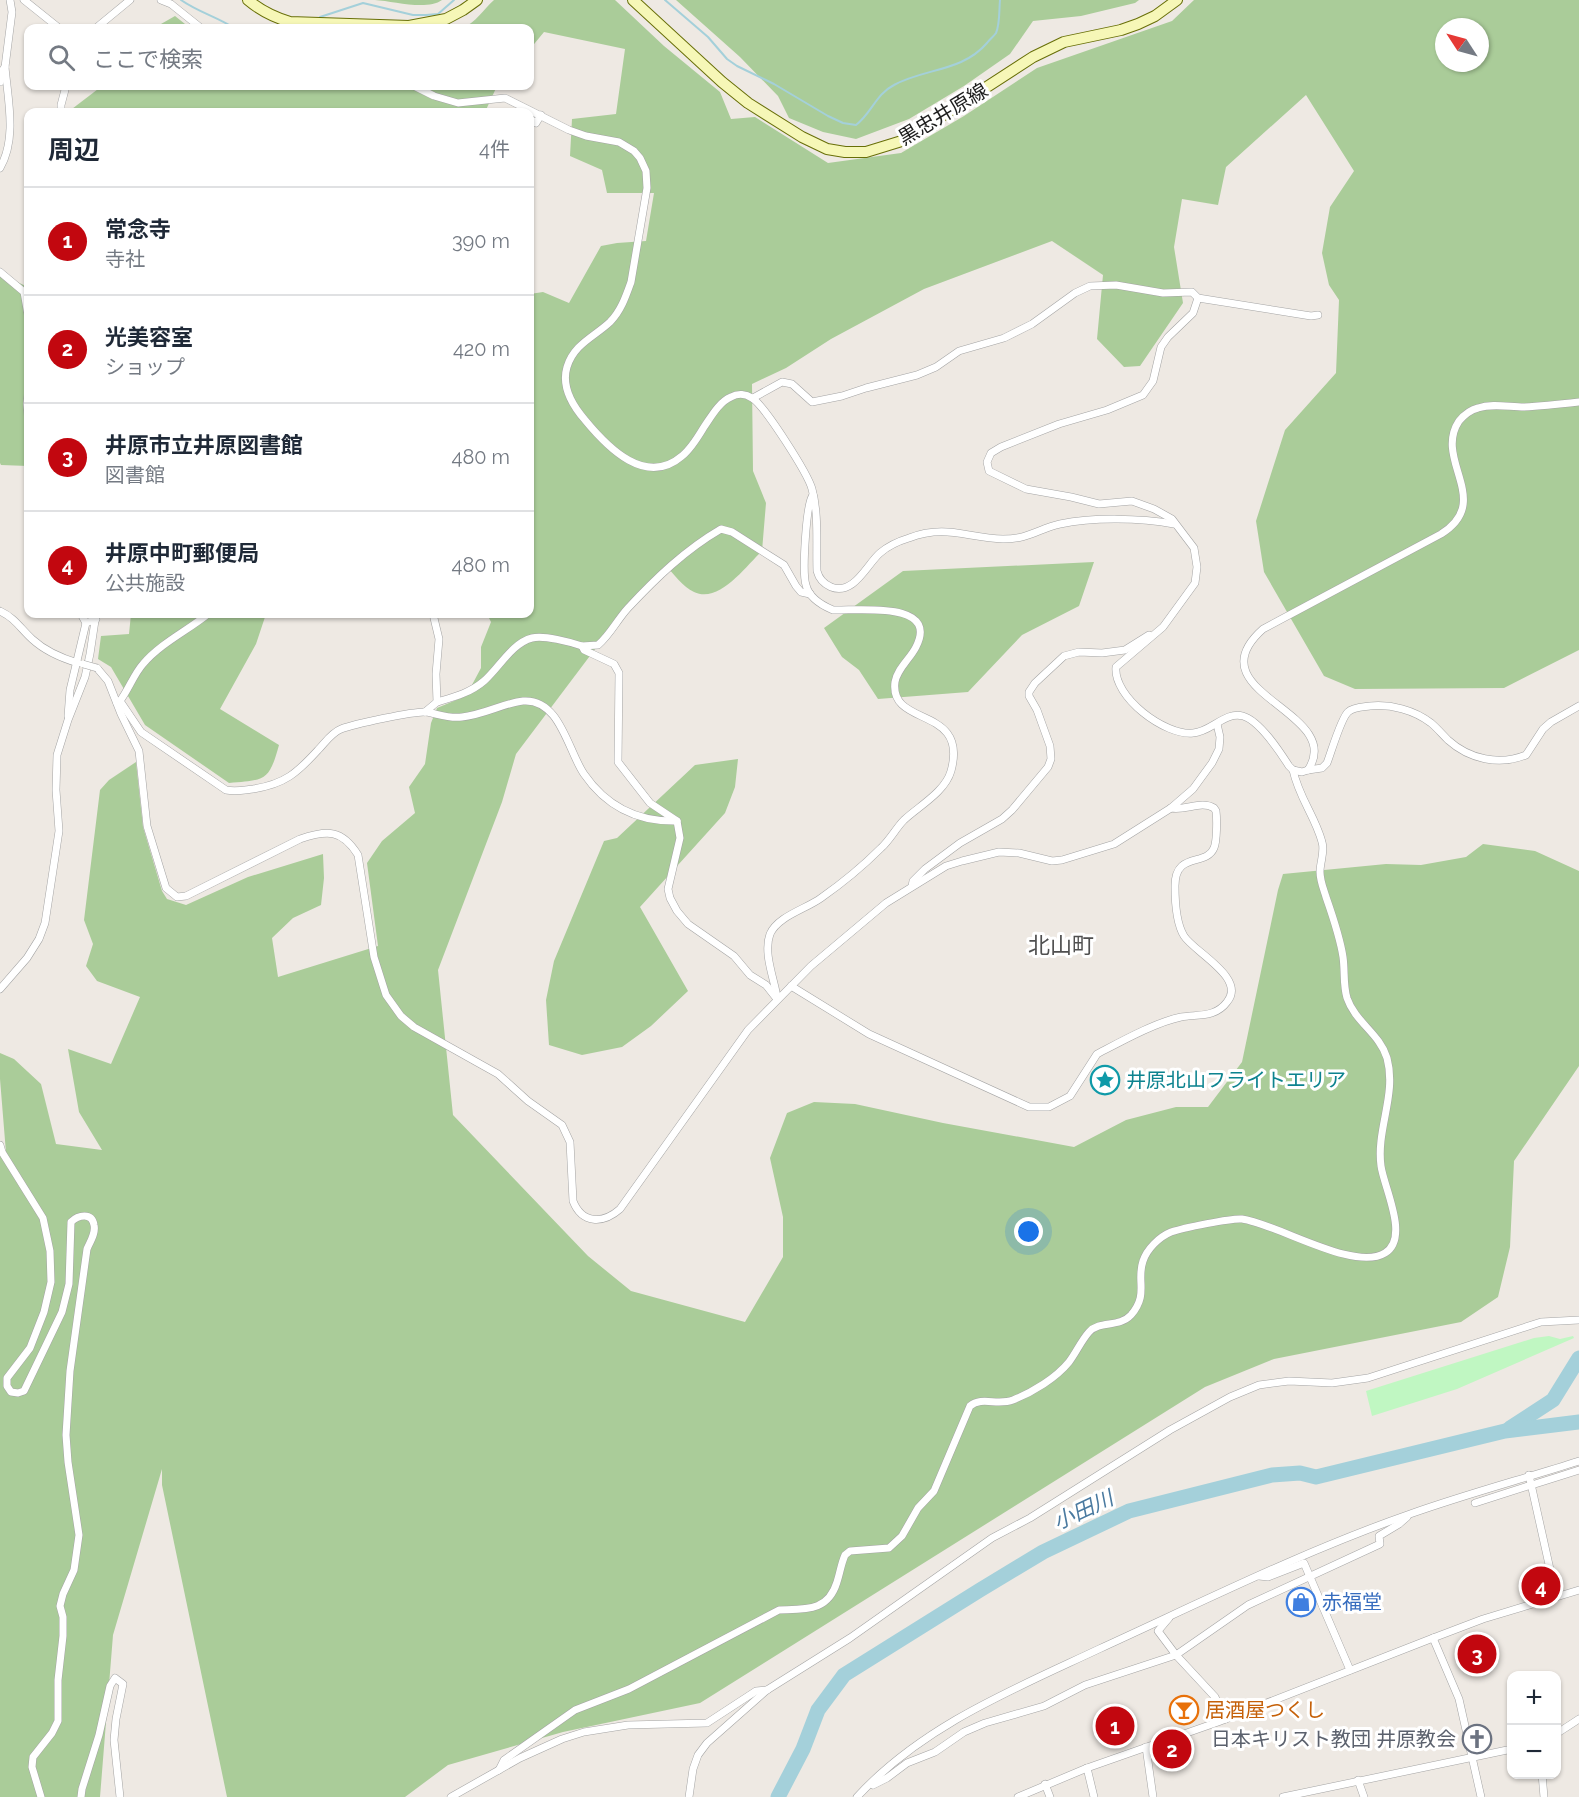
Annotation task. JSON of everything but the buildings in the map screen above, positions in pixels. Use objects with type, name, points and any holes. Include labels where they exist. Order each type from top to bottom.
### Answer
[{"type":"main road","points":[[248,0],[275,18],[312,24]]},
{"type":"main road","points":[[422,24],[446,19],[477,0]]},
{"type":"main road","name":"黒忠井原線","points":[[633,0],[748,103],[802,137],[827,148],[845,152],[866,152],[905,140],[1033,57],[1064,42],[1121,30],[1138,24],[1155,16],[1177,0]]},
{"type":"street","points":[[0,168],[9,149],[10,129],[5,67],[12,12],[10,0]]},
{"type":"street","points":[[24,0],[54,24]]},
{"type":"street","points":[[101,24],[130,0]]},
{"type":"street","points":[[161,0],[171,4],[196,24]]},
{"type":"street","points":[[0,82],[5,67]]},
{"type":"street","points":[[61,108],[65,90]]},
{"type":"street","points":[[423,90],[447,101],[458,103],[505,98],[526,108]]},
{"type":"street","points":[[534,112],[578,133],[627,146],[640,158],[646,171],[647,188],[631,282],[626,296],[616,315],[576,348],[567,365],[565,386],[583,418],[617,453],[632,462],[652,469],[668,465],[685,454],[715,412],[730,397],[745,395],[753,399],[760,404],[809,481],[813,495],[817,571],[823,582],[836,588],[851,585],[880,553],[890,546],[924,532],[950,531],[1002,539],[1026,537],[1059,524],[1090,521],[1143,520],[1174,524]]},
{"type":"street","points":[[534,122],[536,123],[541,115]]},
{"type":"street","points":[[0,272],[24,292]]},
{"type":"street","points":[[753,399],[782,382],[792,384],[812,402],[917,375],[943,363],[959,351],[1004,338],[1032,324],[1075,293],[1090,286],[1126,286],[1163,293],[1192,292],[1198,298],[1311,316],[1318,315]]},
{"type":"street","points":[[500,1770],[504,1760],[575,1710],[629,1689],[779,1610],[797,1611],[825,1603],[835,1590],[842,1563],[849,1551],[889,1548],[902,1536],[918,1508],[934,1491],[944,1472],[962,1421],[970,1406],[976,1401],[1001,1404],[1037,1388],[1068,1364],[1089,1331],[1097,1326],[1118,1323],[1128,1318],[1138,1305],[1142,1290],[1143,1261],[1157,1240],[1170,1232],[1238,1219],[1253,1221],[1288,1233],[1326,1250],[1370,1259],[1384,1254],[1392,1247],[1396,1236],[1395,1219],[1381,1170],[1379,1153],[1390,1091],[1390,1071],[1380,1043],[1348,1001],[1344,959],[1320,873],[1323,842],[1297,788],[1293,770],[1251,720],[1245,716],[1232,715],[1203,731],[1193,733],[1174,731],[1129,701],[1119,684],[1116,667],[1152,638],[1195,583],[1197,574],[1194,548],[1172,519],[1154,509],[1132,501],[1099,504],[1026,489],[989,471],[987,462],[991,453],[996,450],[1059,424],[1107,410],[1143,395],[1154,381],[1155,364],[1161,347],[1193,313],[1198,298]]},
{"type":"street","points":[[1308,770],[1312,763],[1314,749],[1310,736],[1304,727],[1257,688],[1245,669],[1243,663],[1245,653],[1253,638],[1263,629],[1453,526],[1461,512],[1464,499],[1452,442],[1458,423],[1470,411],[1490,406],[1523,407],[1579,402]]},
{"type":"street","points":[[777,999],[768,958],[770,935],[776,925],[821,898],[883,847],[900,825],[942,787],[950,774],[953,754],[950,735],[943,727],[904,707],[896,693],[894,685],[896,676],[919,639],[920,627],[915,619],[911,615],[894,611],[833,610],[824,607],[810,594],[805,584],[804,562],[808,504],[813,495]]},
{"type":"street","points":[[425,712],[437,702],[473,689],[486,680],[514,650],[530,638],[541,637],[582,646],[598,645],[626,610],[665,570],[697,543],[721,529],[732,532],[784,565],[801,592],[810,594]]},
{"type":"street","points":[[0,610],[12,616],[32,639],[44,648],[65,660],[97,668],[108,681],[138,751],[147,826],[166,888],[177,897],[186,896],[290,844],[318,833],[335,834],[351,843],[358,855],[362,873],[374,957],[381,982],[392,1006],[427,1036],[498,1074],[528,1101],[562,1125],[570,1142],[573,1201],[582,1215],[600,1220],[611,1217],[620,1209],[697,1103],[725,1059],[748,1030],[811,966],[886,903],[946,866],[999,852],[1019,853],[1052,861],[1114,844],[1171,808],[1193,789],[1219,749],[1220,737],[1217,724]]},
{"type":"street","points":[[68,720],[67,704],[80,663],[86,623],[83,618]]},
{"type":"street","points":[[86,623],[93,618]]},
{"type":"street","points":[[0,989],[27,958],[39,939],[45,923],[59,831],[56,790],[57,755],[84,677],[96,618]]},
{"type":"street","points":[[118,702],[129,690],[141,666],[151,655],[202,618]]},
{"type":"street","points":[[434,618],[440,639],[436,674],[437,702]]},
{"type":"street","points":[[912,887],[913,881],[940,857],[1002,819],[1048,767],[1050,746],[1037,710],[1029,696],[1029,692],[1042,675],[1064,656],[1079,652],[1102,653],[1125,650],[1149,635],[1152,638]]},
{"type":"street","points":[[582,646],[584,650],[614,664],[619,672],[618,762],[650,803],[676,821],[680,838],[668,889],[670,898],[688,924],[734,957],[750,975],[766,985],[777,999]]},
{"type":"street","points":[[118,702],[141,732],[226,790],[234,792],[274,785],[285,780],[339,730],[425,712],[440,717],[458,718],[475,716],[524,701],[536,703],[554,715],[585,776],[614,804],[633,815],[649,820],[676,821]]},
{"type":"street","points":[[1293,770],[1302,772],[1322,768],[1327,763],[1343,718],[1353,709],[1380,705],[1398,707],[1431,723],[1448,740],[1468,754],[1503,760],[1526,755],[1543,729],[1579,706]]},
{"type":"street","points":[[791,986],[869,1034],[1029,1107],[1049,1107],[1070,1096],[1097,1054],[1168,1021],[1215,1013],[1230,1000],[1232,993],[1226,976],[1185,938],[1181,931],[1175,890],[1175,877],[1182,865],[1209,854],[1214,848],[1215,808],[1205,804],[1171,808]]},
{"type":"street","points":[[0,1145],[2,1152],[43,1218],[50,1251],[51,1282],[44,1312],[30,1348],[8,1378],[7,1386],[11,1392],[24,1391],[62,1312],[69,1284],[71,1222],[77,1216],[83,1215],[91,1218],[94,1224],[94,1232],[87,1249],[70,1371],[66,1435],[80,1535],[75,1569],[60,1606],[63,1617],[63,1636],[58,1680],[58,1721],[52,1733],[33,1757],[32,1767],[41,1797]]},
{"type":"street","points":[[689,1797],[693,1769],[698,1755],[707,1743],[767,1690],[850,1638],[992,1538],[1030,1518],[1170,1430],[1230,1397],[1259,1385],[1289,1381],[1332,1383],[1368,1378],[1541,1322],[1579,1320]]},
{"type":"street","points":[[858,1797],[899,1758],[935,1732],[984,1704],[1171,1616],[1309,1554],[1409,1514],[1579,1461]]},
{"type":"street","points":[[1475,1503],[1579,1470]]},
{"type":"street","points":[[1529,1476],[1556,1596]]},
{"type":"street","points":[[865,1788],[887,1778],[907,1763],[935,1752],[964,1732],[985,1723],[1044,1707],[1085,1685],[1176,1655],[1248,1605],[1380,1544],[1379,1536],[1399,1524],[1409,1514]]},
{"type":"street","points":[[1259,1576],[1268,1577],[1304,1563],[1350,1670]]},
{"type":"street","points":[[1018,1797],[1045,1784],[1226,1719],[1433,1638],[1579,1590]]},
{"type":"street","points":[[1171,1616],[1158,1631],[1176,1655],[1215,1697],[1226,1719]]},
{"type":"street","points":[[1433,1638],[1459,1699],[1481,1797]]},
{"type":"street","points":[[81,1797],[110,1686],[115,1678],[123,1684],[114,1740],[120,1797]]},
{"type":"street","points":[[451,1797],[562,1739],[584,1732],[628,1725],[707,1723],[756,1691],[767,1690]]},
{"type":"street","points":[[1561,1731],[1579,1719]]},
{"type":"street","points":[[1146,1747],[1153,1797]]},
{"type":"street","points":[[1283,1797],[1507,1750]]},
{"type":"street","points":[[1087,1768],[1094,1797]]},
{"type":"street","points":[[1542,1779],[1544,1797]]},
{"type":"street","points":[[1359,1780],[1364,1797]]},
{"type":"street","points":[[1045,1784],[1050,1797]]},
{"type":"green space","points":[[375,0],[442,0],[428,5],[419,5]]},
{"type":"green space","points":[[494,0],[615,0],[664,46],[720,92],[731,119],[755,117],[828,163],[901,153],[964,116],[1037,68],[1172,21],[1194,0],[1579,0],[1579,650],[1504,688],[1355,689],[1324,676],[1264,572],[1256,521],[1285,430],[1336,373],[1339,300],[1329,285],[1322,253],[1330,207],[1354,171],[1306,95],[1226,167],[1218,205],[1182,199],[1174,247],[1183,303],[1140,366],[1124,367],[1097,339],[1103,275],[1052,241],[924,289],[831,339],[786,368],[752,384],[753,471],[766,503],[762,551],[731,582],[713,593],[703,594],[690,590],[666,566],[635,596],[516,754],[502,802],[438,970],[453,1115],[588,1256],[631,1291],[745,1322],[783,1257],[783,1217],[770,1158],[787,1113],[814,1102],[855,1104],[1074,1147],[1126,1120],[1176,1107],[1208,1107],[1242,1062],[1283,874],[1386,864],[1421,865],[1466,857],[1483,844],[1535,851],[1579,871],[1579,1066],[1514,1161],[1510,1247],[1498,1297],[1461,1322],[1274,1359],[1205,1387],[700,1703],[563,1732],[448,1765],[405,1797],[227,1797],[162,1485],[162,1469],[113,1635],[100,1797],[0,1797],[0,1155],[7,1165],[0,1053],[14,1059],[41,1084],[56,1144],[102,1150],[79,1112],[68,1049],[111,1064],[140,997],[97,981],[86,966],[93,944],[84,920],[100,790],[109,780],[136,762],[143,827],[162,891],[167,899],[186,905],[248,877],[323,854],[324,878],[321,905],[293,918],[272,938],[278,977],[378,946],[367,863],[382,841],[415,813],[409,787],[425,764],[431,723],[437,708],[466,696],[481,668],[481,647],[491,622],[489,618],[534,618],[534,293],[543,292],[569,303],[601,246],[646,241],[654,193],[607,193],[602,170],[570,156],[572,119],[616,114],[625,49],[544,32],[534,44],[534,24],[469,24]]},
{"type":"green space","points":[[676,0],[1139,0],[1135,3],[1081,16],[1033,21],[1010,54],[964,86],[909,119],[856,139],[823,132],[789,118],[778,96],[740,57]]},
{"type":"green space","points":[[175,16],[185,24],[161,24]]},
{"type":"green space","points":[[97,90],[495,90],[487,108],[73,108]]},
{"type":"green space","points":[[0,274],[24,285],[24,466],[1,465]]},
{"type":"green space","points":[[1094,562],[1079,606],[1022,635],[968,692],[878,699],[859,670],[842,657],[824,628],[903,571]]},
{"type":"green space","points":[[131,618],[265,618],[256,644],[220,709],[279,745],[269,772],[251,781],[229,783],[145,725],[111,667],[98,659],[101,636],[129,634]]},
{"type":"green space","points":[[738,759],[735,787],[725,813],[640,907],[688,991],[651,1026],[622,1047],[582,1055],[549,1045],[546,1000],[554,961],[604,841],[617,838],[695,765]]},
{"type":"green space","points":[[1549,1336],[1560,1339],[1573,1336],[1574,1338],[1457,1389],[1372,1416],[1366,1391],[1534,1338]]},
{"type":"waterway","points":[[181,0],[227,24]]},
{"type":"waterway","points":[[319,20],[320,17],[363,3],[413,15],[438,14],[454,0]]},
{"type":"waterway","points":[[665,0],[737,66],[774,84],[828,116],[843,123],[856,125],[894,85],[918,75],[955,65],[977,52],[996,33],[1000,0]]},
{"type":"waterway","name":"小田川","points":[[1510,1428],[1553,1400],[1579,1358]]},
{"type":"waterway","name":"小田川","points":[[778,1797],[803,1749],[818,1710],[844,1675],[1043,1552],[1129,1511],[1272,1475],[1300,1473],[1316,1477],[1505,1431],[1579,1422]]},
{"type":"place","name":"井原北山フライトエリア","points":[[1105,1080]]},
{"type":"place","name":"井原中町郵便局","points":[[1541,1586]]},
{"type":"place","name":"赤福堂","points":[[1301,1602]]},
{"type":"place","name":"井原市立井原図書館","points":[[1477,1654]]},
{"type":"place","name":"居酒屋つくし","points":[[1184,1710]]},
{"type":"place","name":"常念寺","points":[[1115,1726]]},
{"type":"place","name":"日本キリスト教団 井原教会","points":[[1477,1739]]},
{"type":"place","name":"光美容室","points":[[1172,1749]]},
{"type":"district","name":"北山町","points":[[1061,945]]}]
